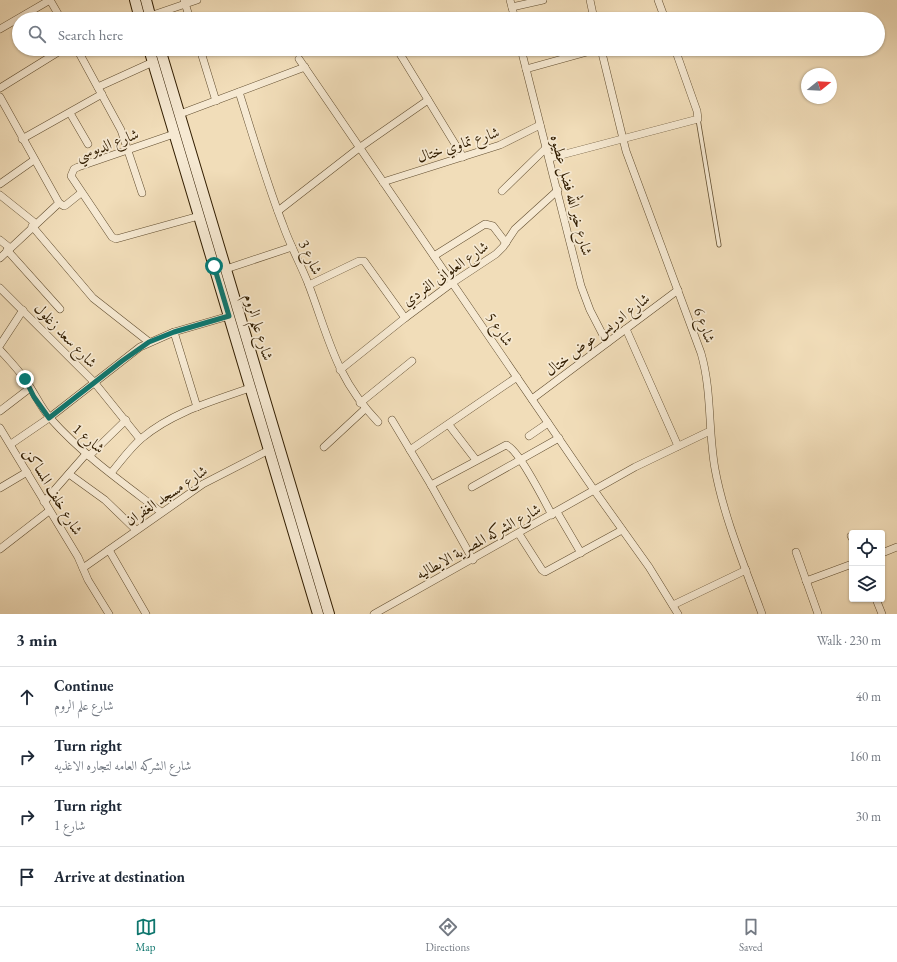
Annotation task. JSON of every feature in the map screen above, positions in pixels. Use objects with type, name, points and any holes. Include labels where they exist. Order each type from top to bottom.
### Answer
[{"type":"street","points":[[29,12],[50,0],[57,12]]},
{"type":"street","points":[[134,0],[138,12]]},
{"type":"street","points":[[146,0],[149,12]]},
{"type":"street","points":[[164,12],[185,2],[197,0]]},
{"type":"street","points":[[511,4],[543,0]]},
{"type":"street","points":[[590,0],[593,12]]},
{"type":"street","points":[[658,0],[662,12]]},
{"type":"street","points":[[185,2],[188,12]]},
{"type":"street","points":[[0,29],[12,22]]},
{"type":"street","points":[[0,88],[53,56]]},
{"type":"street","points":[[81,56],[102,94],[129,149],[142,193]]},
{"type":"street","name":"شارع علم الروم","points":[[151,56],[318,614]]},
{"type":"street","name":"شارع علم الروم","points":[[162,56],[329,614]]},
{"type":"street","points":[[202,56],[216,101]]},
{"type":"street","points":[[401,56],[462,157]]},
{"type":"street","name":"شارع خير الله فضل عطيوه","points":[[523,56],[585,298],[607,343]]},
{"type":"street","points":[[526,69],[573,56]]},
{"type":"street","name":"شارع 6","points":[[604,56],[622,140],[678,290],[704,365],[708,387],[710,430],[719,487],[762,614]]},
{"type":"street","points":[[550,158],[698,119],[697,112],[677,56]]},
{"type":"street","name":"شارع 5","points":[[299,59],[594,490],[649,567],[678,614]]},
{"type":"street","points":[[98,87],[153,62]]},
{"type":"street","points":[[180,114],[305,67]]},
{"type":"street","points":[[157,76],[168,74]]},
{"type":"street","name":"شارع 3","points":[[239,92],[278,211],[309,285],[340,370],[360,403],[378,422]]},
{"type":"street","points":[[22,139],[102,94]]},
{"type":"street","points":[[0,97],[58,203],[64,206],[81,193],[112,237],[116,239],[199,216]]},
{"type":"street","points":[[278,211],[359,148],[428,100]]},
{"type":"street","points":[[70,112],[88,144]]},
{"type":"street","name":"شارع تماوي ختال","points":[[383,182],[500,145],[540,125]]},
{"type":"street","name":"شارع الديوسي","points":[[81,193],[71,176],[74,169],[174,134]]},
{"type":"street","points":[[502,191],[546,148]]},
{"type":"street","points":[[0,173],[3,182],[34,160]]},
{"type":"street","name":"شارع العلوانى الفردي","points":[[340,370],[452,283],[496,254],[506,244],[516,229],[558,190]]},
{"type":"street","points":[[0,195],[34,224],[93,298],[149,342]]},
{"type":"street","points":[[0,258],[34,224],[58,203]]},
{"type":"street","points":[[434,256],[485,224],[493,226],[506,244]]},
{"type":"street","points":[[0,240],[60,309]]},
{"type":"street","points":[[226,269],[292,247]]},
{"type":"street","points":[[309,285],[359,261],[364,261],[405,318]]},
{"type":"street","name":"شارع سعد زغلول","points":[[0,288],[24,310],[94,382],[140,439]]},
{"type":"street","name":"شارع ادريس عوض ختال","points":[[532,399],[678,290]]},
{"type":"street","points":[[0,345],[24,310]]},
{"type":"street","points":[[11,444],[49,418],[94,382],[149,342],[174,332],[229,316]]},
{"type":"street","points":[[626,329],[678,446]]},
{"type":"street","points":[[174,332],[197,407]]},
{"type":"street","name":"شارع 1","points":[[0,350],[25,379],[49,418],[87,455],[161,512]]},
{"type":"street","points":[[360,403],[412,361]]},
{"type":"street","points":[[111,473],[140,439],[173,418],[249,384],[258,377]]},
{"type":"street","points":[[410,450],[517,377]]},
{"type":"street","points":[[0,411],[30,388]]},
{"type":"street","points":[[324,447],[366,409]]},
{"type":"street","points":[[44,502],[87,455],[126,420]]},
{"type":"street","points":[[392,420],[432,485],[473,560]]},
{"type":"street","points":[[529,436],[548,423]]},
{"type":"street","points":[[449,424],[476,460]]},
{"type":"street","name":"شارع خلف المساكن","points":[[0,428],[78,557],[88,580],[109,614]]},
{"type":"street","name":"شارع الشركه المصرية الايطاليه","points":[[374,614],[473,560],[594,490],[710,430]]},
{"type":"street","points":[[472,488],[559,438]]},
{"type":"street","points":[[432,485],[506,445],[511,447],[581,554]]},
{"type":"street","name":"شارع مسجد الغفران","points":[[83,568],[161,512],[215,477],[269,450]]},
{"type":"street","points":[[0,488],[27,472]]},
{"type":"street","points":[[68,474],[105,500],[136,530]]},
{"type":"street","points":[[0,549],[49,511]]},
{"type":"street","points":[[519,534],[543,572],[549,571],[581,554],[622,530]]},
{"type":"street","points":[[885,552],[897,547]]},
{"type":"street","points":[[109,550],[146,614]]},
{"type":"street","points":[[796,552],[818,614]]},
{"type":"street","points":[[806,581],[849,565]]},
{"type":"street","points":[[673,606],[746,570]]},
{"type":"street","points":[[877,602],[882,614]]},
{"type":"lane","points":[[698,119],[719,245]]},
{"type":"route","points":[[25,379],[34,397],[49,418],[140,347],[174,332],[229,316],[214,266]]}]
